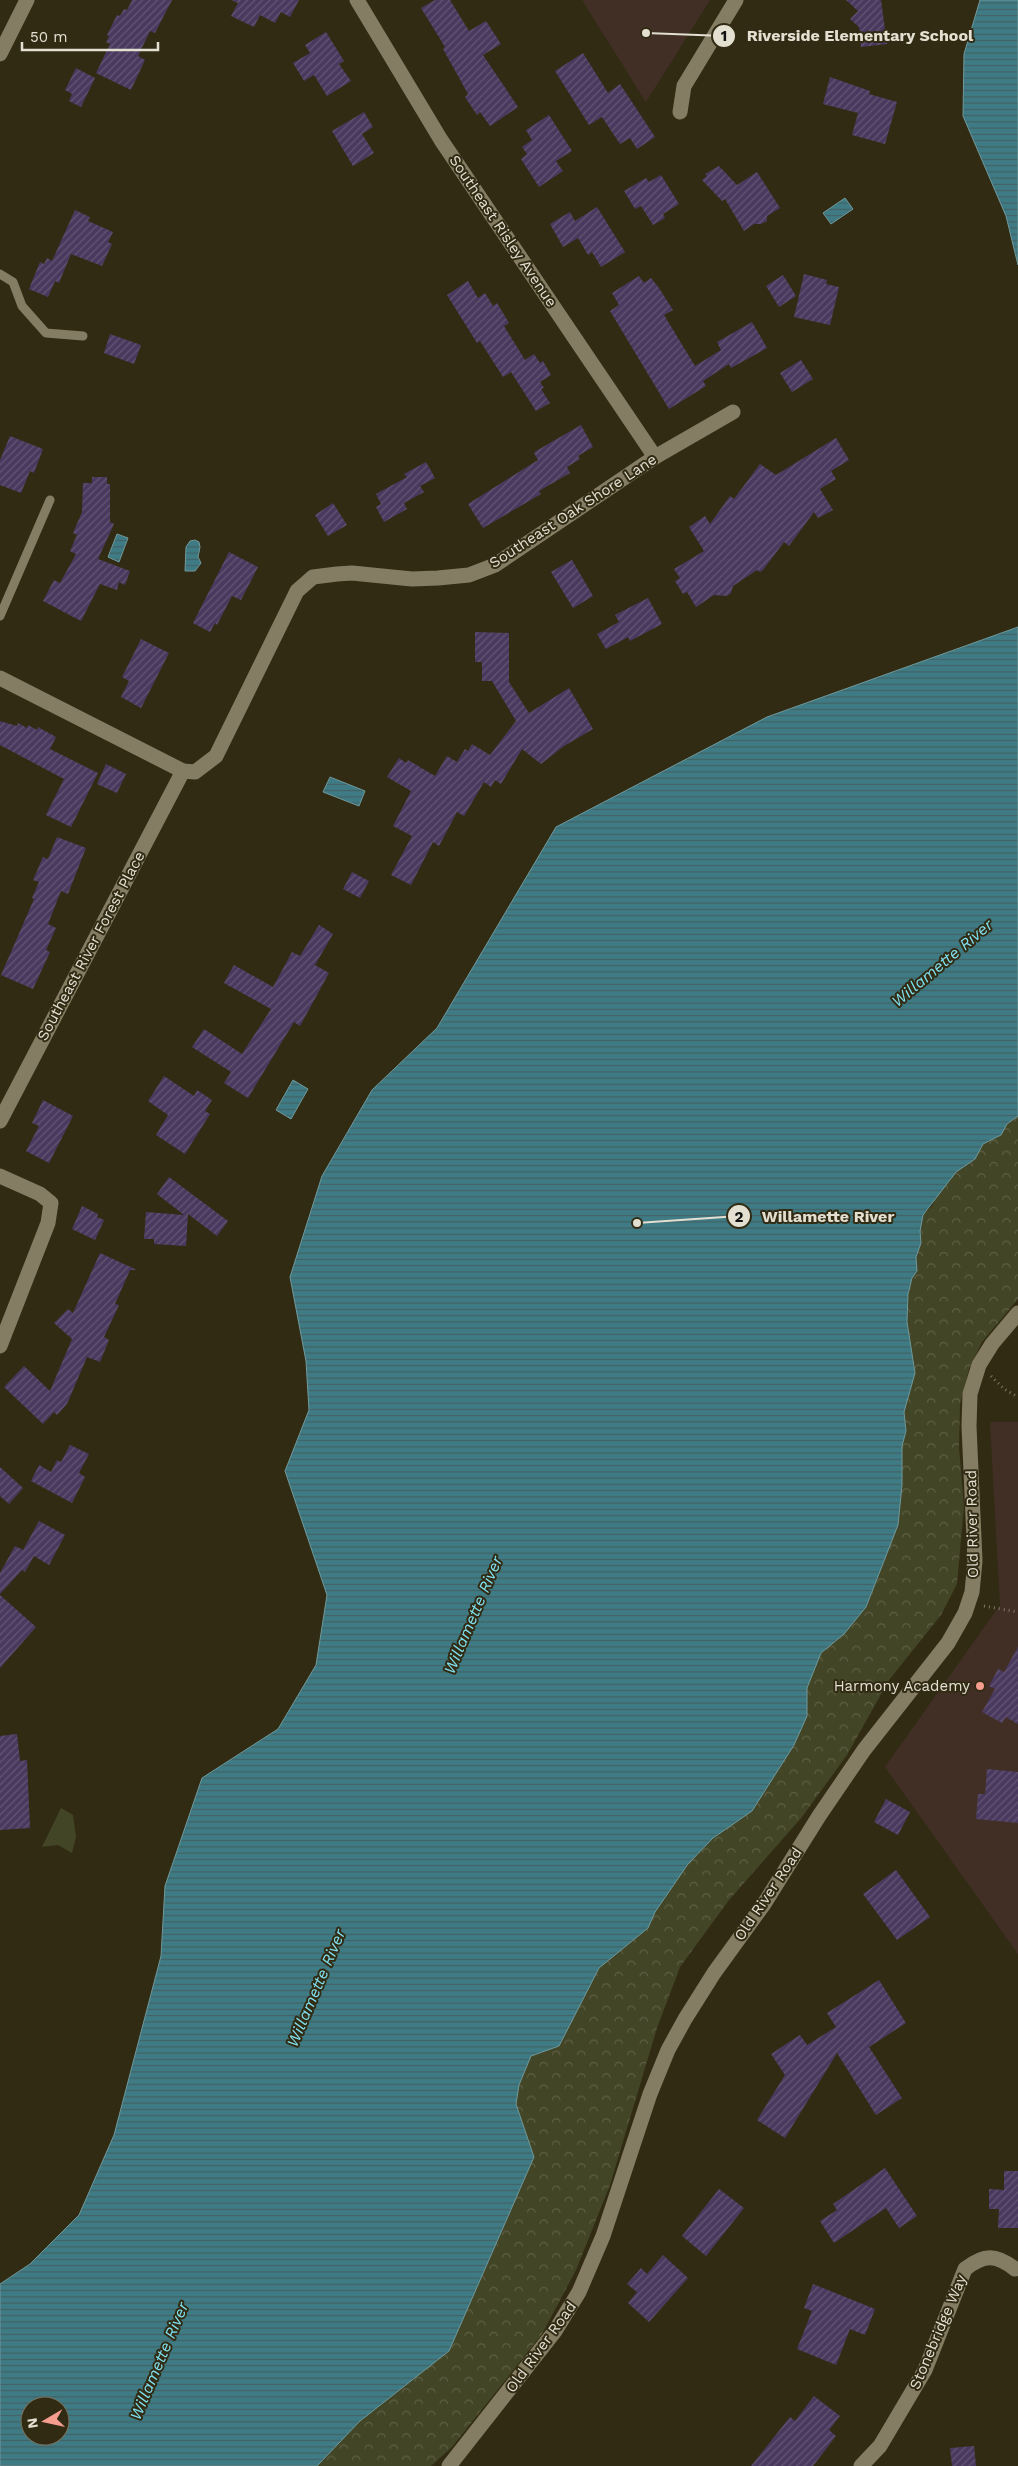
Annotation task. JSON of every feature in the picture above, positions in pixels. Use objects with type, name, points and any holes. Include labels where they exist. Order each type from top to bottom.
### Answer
[{"type":"street","points":[[0,54],[27,0]]},
{"type":"street","name":"Southeast Risley Avenue","points":[[357,0],[441,140],[655,457]]},
{"type":"street","points":[[680,112],[684,86],[736,0]]},
{"type":"street","name":"Southeast Oak Shore Lane","points":[[183,771],[195,772],[216,756],[297,591],[313,577],[352,573],[412,579],[469,575],[495,564],[655,457],[733,412]]},
{"type":"street","points":[[0,678],[183,771]]},
{"type":"street","name":"Southeast River Forest Place","points":[[0,1121],[183,771]]},
{"type":"street","points":[[0,1176],[40,1194],[51,1203],[48,1223],[0,1346]]},
{"type":"street","name":"Old River Road","points":[[450,2466],[555,2331],[579,2292],[603,2236],[650,2094],[668,2050],[685,2019],[714,1973],[764,1904],[819,1816],[864,1750],[948,1643],[962,1619],[970,1601],[975,1560],[968,1419],[970,1394],[980,1365],[988,1351],[1018,1313]]},
{"type":"street","name":"Stonebridge Way","points":[[862,2466],[880,2446],[925,2370],[965,2269],[976,2260],[990,2257],[1004,2261],[1014,2269]]},
{"type":"lane","points":[[0,274],[13,282],[22,306],[46,333],[83,336]]},
{"type":"lane","points":[[0,616],[50,500]]},
{"type":"path","points":[[1004,1389],[1018,1397]]},
{"type":"path","points":[[970,1601],[998,1610],[1018,1612]]},
{"type":"shaded area","points":[[582,0],[710,0],[646,102]]},
{"type":"shaded area","name":"Harmony Academy","points":[[990,1422],[1018,1422],[1018,1954],[885,1767],[1000,1605]]},
{"type":"green space","points":[[1018,1116],[1018,1299],[982,1342],[969,1369],[960,1404],[959,1448],[964,1506],[957,1584],[941,1615],[889,1680],[847,1755],[802,1817],[729,1900],[680,1967],[657,2028],[610,2185],[576,2270],[542,2334],[452,2447],[431,2466],[317,2466],[360,2421],[449,2351],[534,2157],[516,2104],[519,2085],[531,2056],[559,2046],[599,1968],[648,1928],[655,1912],[688,1864],[713,1838],[752,1811],[794,1745],[807,1716],[807,1688],[821,1653],[844,1634],[866,1607],[898,1525],[902,1485],[902,1446],[906,1431],[904,1412],[915,1373],[907,1322],[908,1294],[912,1278],[917,1271],[916,1257],[921,1243],[920,1231],[923,1215],[932,1206],[937,1196],[956,1172],[975,1159],[983,1144],[998,1137],[1007,1124]]},
{"type":"green space","points":[[61,1808],[73,1815],[76,1837],[72,1853],[58,1845],[42,1847]]},
{"type":"water","points":[[980,0],[1018,0],[1018,265],[1006,216],[963,116],[964,54]]},
{"type":"water","points":[[845,198],[853,209],[831,224],[823,213]]},
{"type":"water","points":[[117,534],[128,538],[119,562],[108,557]]},
{"type":"water","points":[[195,540],[199,542],[198,557],[201,563],[195,571],[185,571],[186,547],[190,541]]},
{"type":"water","points":[[1018,627],[1018,1116],[1007,1124],[1001,1135],[983,1144],[975,1159],[956,1172],[923,1215],[920,1231],[921,1243],[916,1257],[917,1271],[912,1278],[908,1294],[907,1322],[915,1373],[904,1412],[906,1431],[902,1446],[902,1485],[898,1525],[866,1607],[844,1634],[821,1653],[807,1688],[807,1716],[794,1745],[752,1811],[713,1838],[688,1864],[655,1912],[648,1928],[599,1968],[559,2046],[531,2056],[519,2085],[516,2104],[534,2157],[449,2351],[360,2421],[317,2466],[0,2466],[0,2284],[30,2264],[79,2215],[114,2135],[161,1956],[165,1886],[202,1778],[278,1729],[316,1665],[327,1595],[285,1471],[309,1410],[306,1361],[290,1277],[322,1176],[372,1090],[437,1028],[556,827],[767,717]]},
{"type":"water","points":[[330,777],[365,791],[359,806],[323,792]]},
{"type":"water","points":[[293,1080],[308,1089],[291,1119],[276,1110]]},
{"type":"building","points":[[132,0],[172,0],[155,33],[150,31],[138,56],[145,60],[131,90],[96,73],[110,44],[106,42],[109,36],[107,35],[117,15],[120,16],[124,9],[127,10]]},
{"type":"building","points":[[231,0],[299,0],[290,17],[281,12],[275,23],[260,15],[254,27],[231,16],[238,3]]},
{"type":"building","points":[[435,0],[450,0],[469,31],[486,21],[501,44],[483,55],[518,107],[490,126],[480,112],[477,115],[465,97],[468,94],[443,49],[445,47],[421,8]]},
{"type":"building","points":[[846,0],[881,0],[887,44],[861,47],[859,27],[850,19],[858,11]]},
{"type":"building","points":[[326,32],[344,61],[339,64],[351,81],[327,96],[314,75],[304,81],[293,63],[310,53],[305,45]]},
{"type":"building","points":[[583,53],[608,93],[620,84],[655,137],[637,149],[630,138],[620,144],[602,117],[589,125],[555,71]]},
{"type":"building","points":[[76,68],[95,78],[81,107],[69,101],[72,94],[65,90]]},
{"type":"building","points":[[830,77],[870,91],[869,94],[897,102],[885,144],[852,135],[858,113],[823,104]]},
{"type":"building","points":[[364,112],[373,127],[362,134],[374,153],[353,166],[332,131]]},
{"type":"building","points":[[549,115],[572,151],[556,161],[563,171],[539,187],[521,159],[527,154],[522,147],[532,140],[526,130]]},
{"type":"building","points":[[719,166],[737,185],[757,172],[780,208],[767,216],[767,221],[761,224],[754,224],[744,231],[725,199],[722,201],[702,180],[707,176],[705,174]]},
{"type":"building","points":[[661,175],[679,204],[663,214],[665,218],[653,225],[641,206],[635,209],[624,191],[646,178],[649,182]]},
{"type":"building","points":[[597,207],[625,252],[601,267],[592,252],[588,255],[578,238],[563,247],[550,224],[570,212],[575,221]]},
{"type":"building","points":[[75,210],[90,217],[88,221],[113,232],[108,242],[112,244],[102,266],[71,254],[59,283],[55,281],[48,297],[29,289],[40,262],[44,264],[47,258],[52,261]]},
{"type":"building","points":[[804,274],[827,280],[826,284],[839,287],[830,325],[794,317]]},
{"type":"building","points":[[783,275],[796,296],[779,307],[766,286]]},
{"type":"building","points":[[639,276],[644,283],[651,278],[673,310],[664,315],[695,366],[721,350],[717,342],[752,322],[767,348],[731,368],[729,364],[703,381],[706,386],[669,409],[610,311],[619,305],[612,293]]},
{"type":"building","points":[[468,281],[478,298],[485,293],[493,306],[497,303],[509,323],[504,326],[525,360],[534,354],[540,363],[543,361],[551,375],[540,382],[544,388],[541,389],[550,403],[536,411],[511,372],[503,377],[480,341],[477,343],[447,295]]},
{"type":"building","points":[[110,334],[141,345],[134,364],[104,353]]},
{"type":"building","points":[[801,360],[813,379],[792,392],[780,373]]},
{"type":"building","points":[[581,425],[593,447],[578,456],[580,459],[567,467],[570,473],[539,491],[541,494],[483,528],[468,504],[538,460],[534,453],[536,451]]},
{"type":"building","points":[[10,436],[43,449],[34,473],[30,471],[21,493],[0,485],[0,460]]},
{"type":"building","points":[[836,438],[849,460],[831,471],[836,479],[820,489],[833,510],[818,518],[814,512],[789,546],[784,542],[763,570],[760,572],[757,570],[733,586],[731,593],[727,596],[714,595],[696,607],[687,592],[683,594],[675,581],[680,578],[674,569],[704,551],[689,527],[705,516],[710,524],[730,496],[734,499],[760,464],[776,475]]},
{"type":"building","points":[[426,462],[435,478],[420,486],[424,492],[404,503],[407,509],[384,522],[376,507],[381,504],[376,494],[407,477],[404,474]]},
{"type":"building","points":[[92,477],[107,477],[107,484],[110,484],[110,522],[114,524],[98,559],[130,571],[125,585],[119,582],[117,590],[100,584],[81,621],[43,601],[54,580],[60,583],[76,554],[70,551],[77,535],[73,533],[82,512],[83,483],[92,483]]},
{"type":"building","points":[[333,503],[347,525],[328,536],[315,515]]},
{"type":"building","points":[[229,552],[258,567],[241,600],[232,596],[217,625],[215,623],[210,632],[193,623]]},
{"type":"building","points":[[572,560],[593,596],[573,608],[551,572]]},
{"type":"building","points":[[648,598],[662,624],[630,641],[628,637],[606,649],[597,634],[619,622],[615,615]]},
{"type":"building","points":[[475,632],[509,633],[509,682],[529,713],[569,688],[593,729],[564,746],[541,764],[522,749],[501,784],[495,780],[491,787],[484,782],[464,816],[457,812],[439,846],[433,842],[411,885],[391,875],[412,836],[393,826],[411,791],[387,777],[399,758],[406,763],[408,760],[435,776],[447,756],[457,762],[465,749],[468,751],[472,744],[490,755],[516,721],[492,681],[482,681],[482,662],[475,662]]},
{"type":"building","points":[[141,639],[169,653],[141,708],[121,697],[129,681],[122,677]]},
{"type":"building","points":[[0,721],[17,726],[18,723],[27,728],[28,725],[37,730],[38,727],[56,737],[50,749],[98,773],[71,827],[46,815],[64,779],[0,745]]},
{"type":"building","points":[[106,764],[126,774],[117,793],[97,784]]},
{"type":"building","points":[[57,837],[86,848],[68,894],[61,891],[48,924],[56,928],[46,950],[50,952],[33,989],[1,975],[34,899],[32,898],[39,882],[33,880],[43,857],[48,859]]},
{"type":"building","points":[[352,872],[369,881],[360,898],[343,889]]},
{"type":"building","points":[[319,925],[333,934],[315,965],[329,973],[300,1026],[294,1022],[248,1098],[224,1083],[231,1072],[192,1047],[204,1029],[242,1054],[271,1009],[224,983],[234,965],[273,987],[292,952],[300,956]]},
{"type":"building","points":[[164,1076],[194,1096],[197,1090],[212,1100],[205,1111],[210,1114],[185,1154],[156,1135],[168,1115],[148,1101]]},
{"type":"building","points":[[43,1100],[73,1116],[49,1163],[26,1151],[39,1126],[32,1123]]},
{"type":"building","points":[[169,1177],[228,1221],[217,1236],[188,1214],[186,1246],[154,1244],[154,1239],[144,1239],[146,1212],[184,1215],[157,1194]]},
{"type":"building","points":[[82,1206],[98,1214],[97,1217],[104,1220],[95,1240],[72,1229]]},
{"type":"building","points":[[100,1253],[137,1270],[130,1270],[115,1304],[119,1305],[104,1337],[109,1340],[100,1362],[87,1357],[67,1404],[57,1415],[54,1412],[43,1424],[4,1387],[24,1366],[50,1391],[72,1339],[54,1323],[68,1309],[73,1313]]},
{"type":"building","points":[[70,1445],[89,1454],[79,1473],[85,1477],[72,1503],[31,1481],[39,1465],[51,1472],[57,1460],[61,1462]]},
{"type":"building","points":[[0,1467],[23,1488],[9,1504],[0,1496]]},
{"type":"building","points":[[39,1521],[65,1535],[49,1565],[34,1556],[25,1572],[22,1570],[0,1594],[0,1573],[15,1546],[23,1550]]},
{"type":"building","points":[[0,1595],[36,1627],[0,1668]]},
{"type":"building","points":[[1018,1647],[1018,1724],[1006,1717],[1002,1723],[982,1712],[995,1689],[989,1686],[998,1669],[1004,1672]]},
{"type":"building","points":[[17,1734],[20,1761],[27,1760],[30,1828],[0,1830],[0,1736]]},
{"type":"building","points":[[987,1769],[1018,1772],[1018,1823],[976,1819],[978,1794],[985,1794]]},
{"type":"building","points":[[886,1799],[910,1812],[898,1835],[874,1822]]},
{"type":"building","points":[[896,1870],[930,1917],[897,1940],[863,1894]]},
{"type":"building","points":[[879,1980],[906,2023],[869,2047],[902,2098],[876,2115],[837,2053],[785,2138],[757,2120],[785,2075],[771,2054],[800,2035],[807,2045],[836,2027],[827,2013]]},
{"type":"building","points":[[885,2168],[917,2216],[899,2228],[886,2208],[834,2243],[820,2221],[837,2210],[833,2204]]},
{"type":"building","points":[[1004,2171],[1018,2171],[1018,2228],[998,2228],[999,2209],[989,2209],[989,2189],[1004,2190]]},
{"type":"building","points":[[719,2189],[744,2208],[706,2256],[682,2236]]},
{"type":"building","points":[[663,2255],[688,2278],[649,2322],[628,2303],[637,2292],[627,2284],[641,2268],[647,2274]]},
{"type":"building","points":[[813,2284],[875,2309],[865,2335],[850,2329],[836,2365],[797,2349],[812,2311],[804,2308]]},
{"type":"building","points":[[814,2396],[840,2416],[829,2430],[836,2436],[813,2466],[751,2466],[790,2417],[795,2421]]},
{"type":"building","points":[[974,2446],[976,2466],[952,2466],[950,2448]]},
{"type":"place","name":"Riverside Elementary School","points":[[646,33]]},
{"type":"place","name":"Willamette River","points":[[637,1223]]},
{"type":"place","name":"Harmony Academy","points":[[980,1686]]}]
